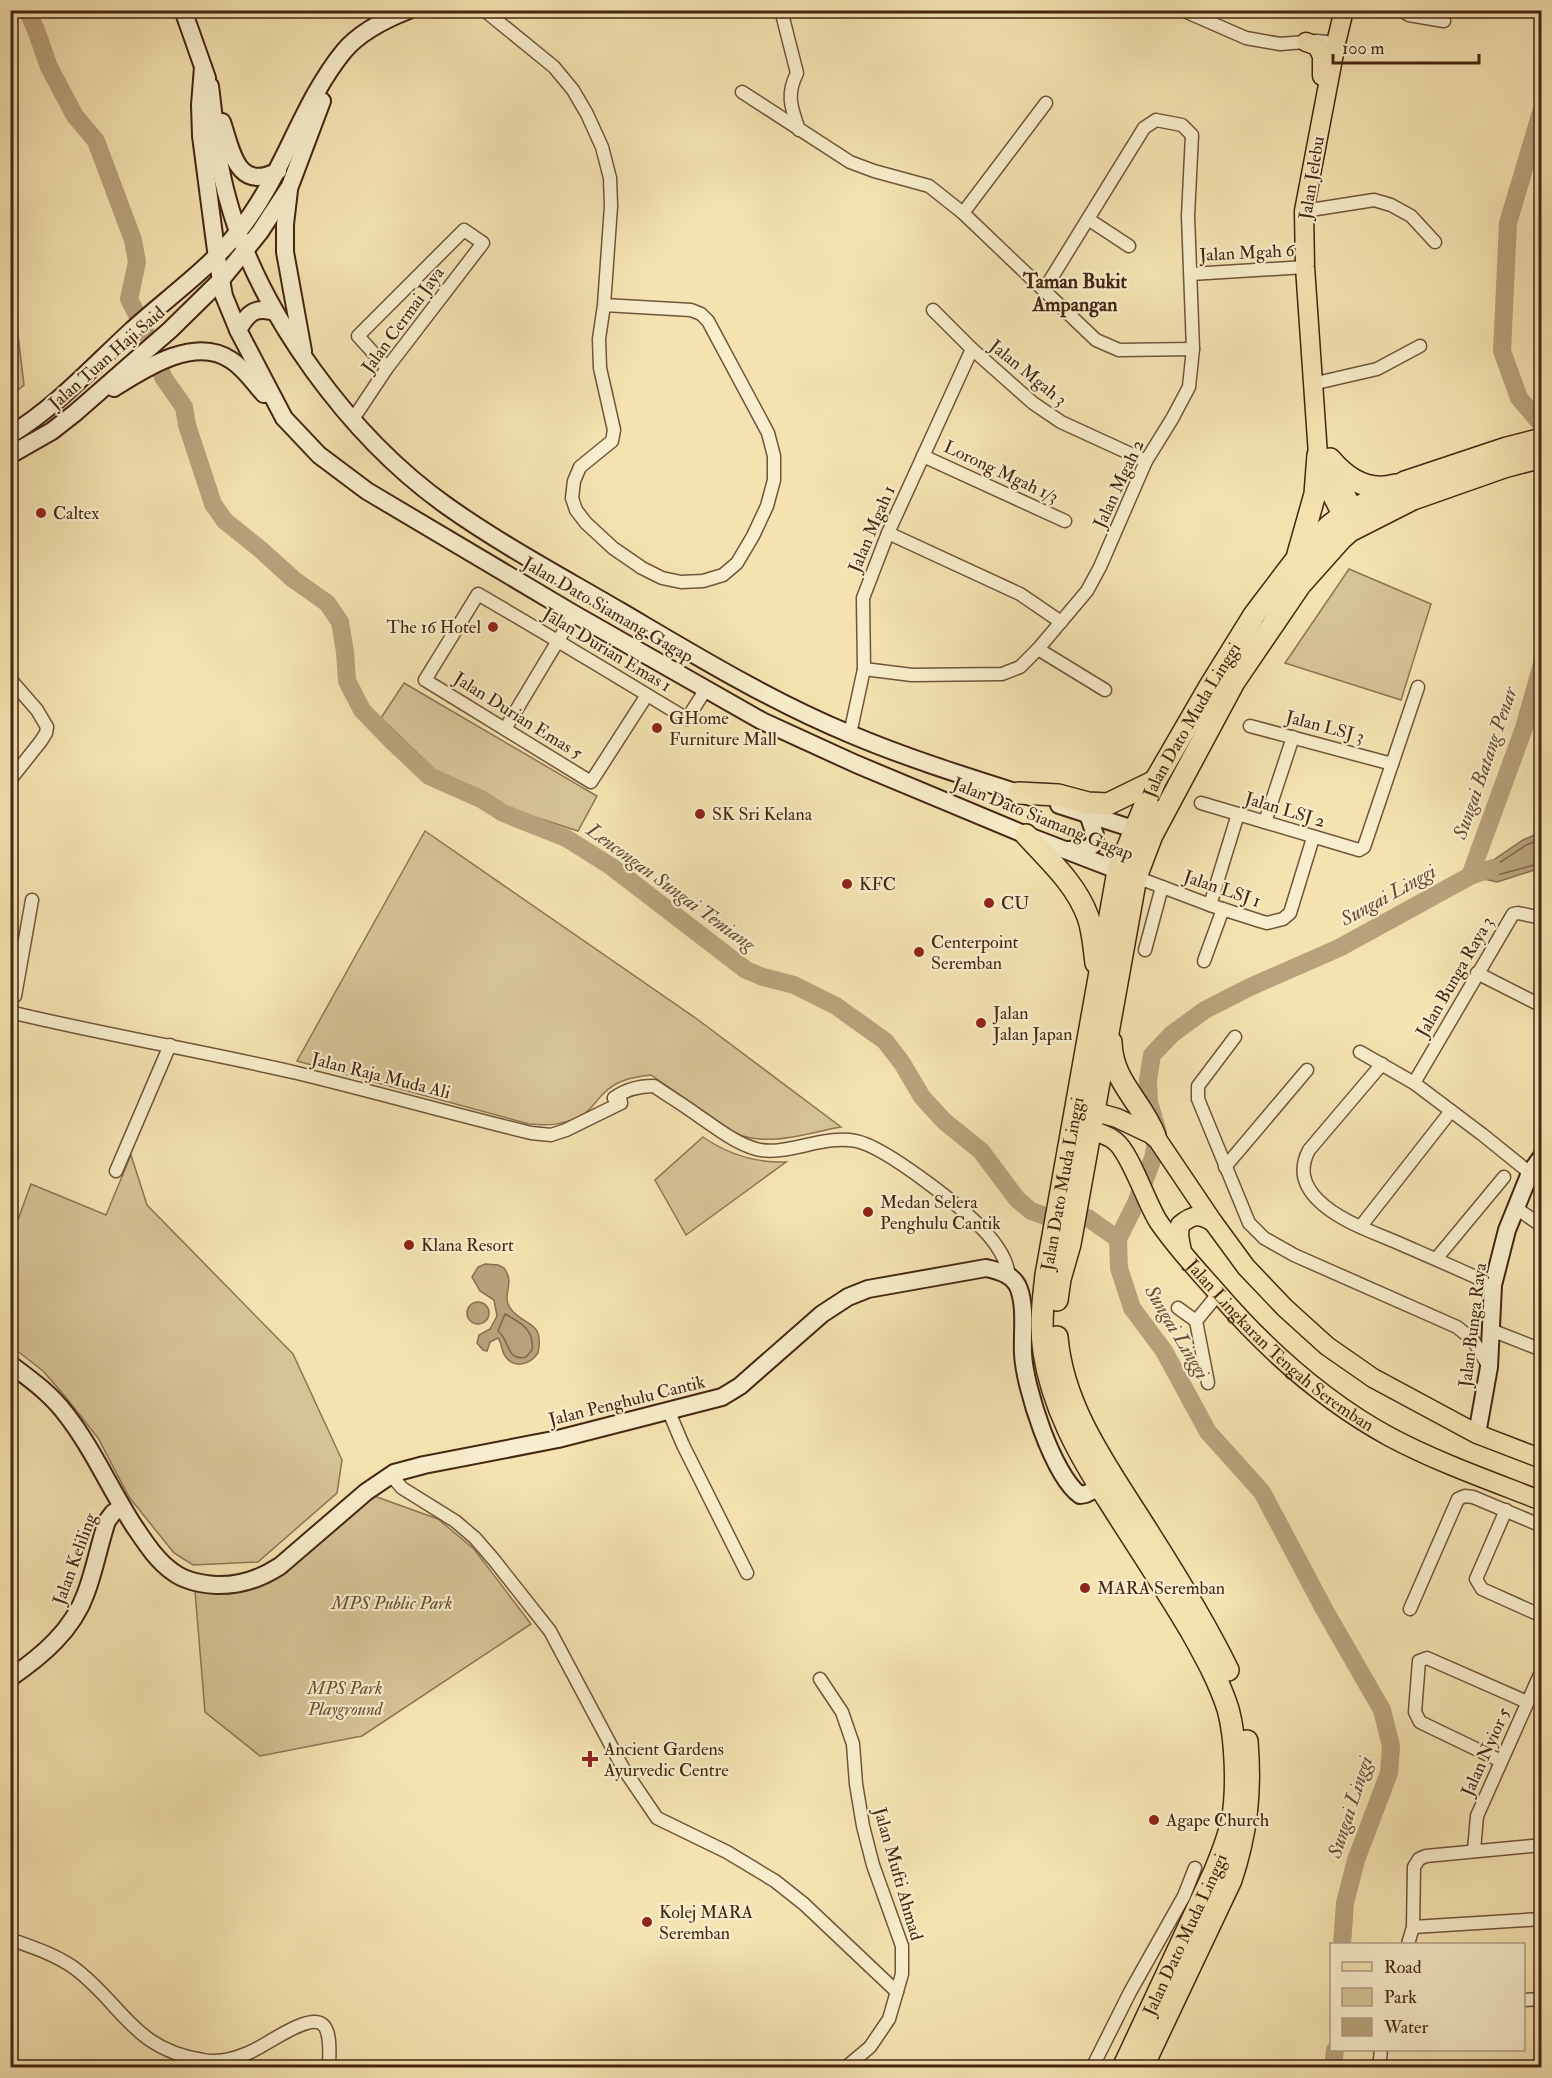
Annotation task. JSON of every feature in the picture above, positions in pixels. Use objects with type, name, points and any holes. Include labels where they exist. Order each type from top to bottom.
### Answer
[{"type":"highway","name":"Jalan Dato Muda Linggi","points":[[1142,2067],[1231,1880],[1241,1851],[1246,1823],[1249,1762],[1245,1724],[1230,1676],[1194,1605],[1107,1483],[1079,1452],[1060,1411],[1044,1352],[1043,1302],[1062,1243],[1084,1119],[1098,978],[1127,874],[1143,832],[1155,780],[1250,623],[1295,561],[1329,526],[1413,499],[1542,439]]},
{"type":"highway","points":[[1295,561],[1324,457],[1355,482],[1389,487],[1405,482]]},
{"type":"highway","name":"Jalan Dato Muda Linggi","points":[[1143,832],[1234,682],[1300,585],[1352,520],[1405,482],[1505,457],[1542,457]]},
{"type":"highway","points":[[1019,793],[1058,795],[1089,803],[1108,804],[1155,780]]},
{"type":"highway","points":[[1026,835],[1061,871],[1076,892],[1088,917],[1098,978]]},
{"type":"highway","name":"Jalan Dato Muda Linggi","points":[[1084,1119],[1110,1024],[1127,874]]},
{"type":"highway","points":[[1110,1024],[1111,1052],[1120,1081],[1149,1119],[1155,1136]]},
{"type":"highway","name":"Jalan Dato Muda Linggi","points":[[1107,1483],[1217,1682],[1233,1732],[1234,1762],[1232,1820],[1225,1846],[1123,2067]]},
{"type":"main road","points":[[183,10],[238,167],[245,173],[260,177],[278,171]]},
{"type":"main road","points":[[242,241],[311,104],[345,50],[362,35],[409,10]]},
{"type":"main road","points":[[1306,42],[1327,32],[1337,24],[1344,13]]},
{"type":"main road","name":"Jalan Jelebu","points":[[1344,13],[1336,43],[1304,211],[1305,267],[1315,419],[1324,457],[1328,488],[1352,520]]},
{"type":"main road","points":[[1306,42],[1317,46],[1322,56],[1322,120]]},
{"type":"main road","name":"Jalan Dato Siamang Gagap","points":[[202,67],[201,136],[211,219],[224,297],[238,330],[284,418],[319,455],[367,491],[574,615],[762,721],[836,755],[1026,835],[1127,874]]},
{"type":"main road","points":[[305,359],[290,286],[285,252],[285,224],[290,186],[320,109],[329,74]]},
{"type":"main road","name":"Jalan Dato Siamang Gagap","points":[[210,86],[222,179],[257,280],[305,359],[353,419],[414,480],[446,505],[499,540],[734,677],[850,734],[1019,793],[1143,832]]},
{"type":"main road","points":[[242,241],[290,186]]},
{"type":"main road","points":[[188,282],[208,242],[211,219]]},
{"type":"main road","name":"Jalan Tuan Haji Said","points":[[10,435],[29,424],[188,282],[242,241]]},
{"type":"main road","name":"Jalan Tuan Haji Said","points":[[10,455],[52,431],[147,360],[170,330],[221,280],[242,241]]},
{"type":"main road","points":[[238,330],[248,315],[256,311],[265,309],[275,312]]},
{"type":"main road","points":[[147,360],[198,351],[214,353],[231,359],[284,418]]},
{"type":"main road","points":[[1065,850],[1088,849],[1094,844],[1095,835],[1088,814]]},
{"type":"main road","points":[[1084,1119],[1117,1118],[1155,1136]]},
{"type":"main road","name":"Jalan Lingkaran Tengah Seremban","points":[[1084,1119],[1125,1151],[1157,1219],[1218,1294],[1284,1361],[1331,1399],[1390,1437],[1470,1474],[1542,1501]]},
{"type":"main road","name":"Jalan Lingkaran Tengah Seremban","points":[[1155,1136],[1246,1267],[1285,1308],[1327,1346],[1372,1378],[1477,1434],[1542,1459]]},
{"type":"main road","name":"Jalan Bunga Raya","points":[[1477,1434],[1489,1367],[1493,1285],[1507,1230],[1530,1173],[1542,1156]]},
{"type":"main road","points":[[1182,1252],[1180,1225],[1194,1215],[1200,1215],[1213,1222]]},
{"type":"main road","name":"Jalan Penghulu Cantik","points":[[122,1507],[154,1554],[173,1572],[203,1584],[240,1584],[265,1576],[280,1566],[366,1492],[391,1475],[424,1465],[558,1439],[722,1397],[740,1386],[822,1314],[848,1297],[868,1289],[978,1269],[1000,1271],[1009,1276]]},
{"type":"main road","points":[[1009,1276],[1019,1288],[1023,1305],[1025,1373],[1035,1413],[1070,1486],[1080,1495],[1107,1483]]},
{"type":"main road","name":"Jalan Keliling","points":[[10,1364],[51,1396],[66,1413],[122,1507],[112,1513],[107,1521],[86,1595],[72,1622],[44,1652],[10,1678]]},
{"type":"street","points":[[484,10],[554,67],[573,90],[602,147],[610,178],[611,206],[604,305],[599,339],[600,368],[614,429],[612,441],[580,467],[574,481],[572,498],[576,510],[586,523],[614,548],[642,568],[662,578],[681,582],[703,581],[723,575],[737,563],[767,506],[774,480],[774,456],[768,433],[708,321],[701,314],[691,310],[604,305]]},
{"type":"street","points":[[781,10],[797,73],[790,86],[790,95],[791,108],[799,130]]},
{"type":"street","points":[[1182,10],[1246,38],[1280,44],[1317,41],[1336,43]]},
{"type":"street","points":[[1400,10],[1409,15],[1444,21]]},
{"type":"street","points":[[742,92],[850,162],[929,186],[963,213],[1096,340],[1119,350],[1193,349]]},
{"type":"street","points":[[963,213],[1046,103]]},
{"type":"street","name":"Jalan Mgah 2","points":[[864,669],[912,675],[1002,674],[1020,667],[1088,591],[1100,567],[1146,461],[1189,387],[1193,349],[1188,216],[1192,135],[1182,125],[1156,120],[1144,128],[1088,219]]},
{"type":"street","points":[[1304,211],[1374,200],[1401,209],[1411,216],[1435,242]]},
{"type":"street","points":[[1044,290],[1088,219],[1129,246]]},
{"type":"street","name":"Jalan Cermai Jaya","points":[[353,419],[387,368],[483,243],[464,230],[358,336],[387,368]]},
{"type":"street","name":"Jalan Mgah 6","points":[[1191,274],[1305,267]]},
{"type":"street","name":"Jalan Mgah 3","points":[[933,310],[972,350],[1033,403],[1061,422],[1146,461]]},
{"type":"street","points":[[1312,384],[1377,369],[1420,346]]},
{"type":"street","name":"Jalan Mgah 1","points":[[850,734],[864,669],[863,598],[888,533],[972,350]]},
{"type":"street","name":"Lorong Mgah 1/3","points":[[923,456],[1065,521]]},
{"type":"street","points":[[888,533],[1025,597],[1061,622]]},
{"type":"street","name":"Jalan Durian Emas 1","points":[[425,680],[478,594],[687,719],[706,689]]},
{"type":"street","points":[[505,729],[574,615]]},
{"type":"street","points":[[1038,649],[1105,690]]},
{"type":"street","points":[[10,679],[37,710],[47,727],[41,741],[10,780]]},
{"type":"street","name":"Jalan Durian Emas 5","points":[[425,680],[591,782],[647,695]]},
{"type":"street","points":[[1392,764],[1418,687]]},
{"type":"street","name":"Jalan LSJ 3","points":[[1250,726],[1392,764]]},
{"type":"street","points":[[1264,822],[1293,736]]},
{"type":"street","name":"Jalan LSJ 2","points":[[1201,803],[1359,850],[1366,842],[1392,764]]},
{"type":"street","points":[[1210,905],[1238,814]]},
{"type":"street","name":"Jalan LSJ 1","points":[[1127,874],[1210,905],[1267,923],[1283,919],[1290,913],[1313,838]]},
{"type":"street","points":[[1144,951],[1162,887]]},
{"type":"street","points":[[10,1000],[15,996],[32,900]]},
{"type":"street","points":[[1204,961],[1223,909]]},
{"type":"street","name":"Jalan Bunga Raya 3","points":[[1414,1083],[1513,914],[1542,918]]},
{"type":"street","points":[[1477,973],[1542,1006]]},
{"type":"street","name":"Jalan Raja Muda Ali","points":[[10,1012],[299,1074],[531,1133],[551,1135],[566,1130],[621,1103],[620,1097],[614,1098],[624,1091],[642,1086],[654,1086],[733,1140],[757,1149],[777,1149],[830,1140],[854,1140],[874,1146],[894,1158],[970,1216],[997,1246],[1006,1262],[1009,1276]]},
{"type":"street","points":[[1235,1036],[1198,1086],[1198,1099],[1249,1223],[1264,1238],[1294,1255],[1457,1327],[1473,1340],[1489,1367]]},
{"type":"street","points":[[116,1171],[170,1046]]},
{"type":"street","points":[[1360,1052],[1414,1083],[1530,1173]]},
{"type":"street","points":[[1382,1065],[1309,1150],[1303,1161],[1306,1181],[1319,1201],[1361,1227],[1493,1285]]},
{"type":"street","points":[[1225,1167],[1307,1070]]},
{"type":"street","points":[[1361,1227],[1451,1111]]},
{"type":"street","points":[[1436,1259],[1504,1177]]},
{"type":"street","points":[[1516,1208],[1542,1227]]},
{"type":"street","points":[[1196,1321],[1218,1294]]},
{"type":"street","points":[[1178,1308],[1196,1321],[1208,1383]]},
{"type":"street","points":[[1491,1330],[1542,1350]]},
{"type":"street","points":[[669,1412],[747,1573]]},
{"type":"street","points":[[391,1475],[402,1488],[455,1521],[475,1538],[550,1631],[623,1768],[657,1818],[726,1852],[775,1881],[804,1904],[897,1992]]},
{"type":"street","points":[[1410,1609],[1458,1499],[1465,1496],[1506,1510],[1542,1526]]},
{"type":"street","points":[[1506,1510],[1476,1579],[1482,1589],[1542,1616]]},
{"type":"street","points":[[1501,1761],[1420,1722],[1415,1712],[1417,1665],[1422,1659],[1427,1658],[1527,1702]]},
{"type":"street","name":"Jalan Nyior 5","points":[[1474,1850],[1477,1816],[1541,1675]]},
{"type":"street","name":"Jalan Mufti Ahmad","points":[[820,1679],[842,1712],[853,1744],[856,1784],[863,1826],[873,1865],[902,1946],[902,1974],[889,2019],[870,2047],[844,2067]]},
{"type":"street","points":[[1408,1943],[1413,1927],[1414,1867],[1419,1859],[1426,1856],[1474,1850],[1542,1845]]},
{"type":"street","points":[[1092,2067],[1130,1992],[1184,1896],[1195,1868]]},
{"type":"street","points":[[1413,1927],[1542,1919]]},
{"type":"street","points":[[10,1939],[55,1956],[74,1968],[137,2031],[156,2045],[179,2055],[206,2061],[227,2060],[250,2053],[305,2023],[313,2021],[321,2023],[328,2035],[329,2067]]},
{"type":"street","points":[[1525,2000],[1542,1999]]},
{"type":"street","points":[[1379,2067],[1382,2051]]},
{"type":"green space","points":[[10,270],[24,385],[11,396],[10,396]]},
{"type":"green space","points":[[1349,569],[1431,604],[1401,700],[1285,663]]},
{"type":"green space","points":[[404,683],[597,796],[578,831],[507,808],[477,790],[438,773],[381,718]]},
{"type":"green space","points":[[425,831],[697,1019],[841,1127],[789,1138],[750,1138],[737,1134],[651,1075],[631,1078],[613,1085],[587,1112],[577,1118],[550,1125],[529,1124],[297,1061]]},
{"type":"green space","points":[[703,1137],[743,1157],[786,1162],[686,1235],[655,1180]]},
{"type":"green space","points":[[131,1155],[147,1205],[293,1354],[342,1460],[337,1493],[258,1562],[193,1565],[174,1553],[129,1497],[98,1438],[43,1371],[11,1346],[11,1239],[31,1184],[106,1215]]},
{"type":"green space","name":"MPS Public Park","points":[[374,1496],[438,1519],[474,1549],[531,1624],[362,1736],[260,1756],[205,1712],[195,1591],[209,1593],[239,1591],[270,1582],[300,1560]]},
{"type":"water","points":[[1541,832],[1541,868],[1497,882],[1470,876],[1523,840]]},
{"type":"water","points":[[485,1264],[504,1268],[509,1279],[507,1298],[510,1308],[532,1325],[538,1334],[538,1353],[531,1360],[522,1364],[509,1360],[498,1338],[490,1342],[487,1351],[477,1343],[479,1335],[490,1329],[497,1316],[494,1300],[480,1291],[472,1277],[478,1267]]},
{"type":"water","points":[[478,1302],[486,1305],[489,1313],[486,1321],[478,1324],[470,1321],[467,1313],[470,1305]]},
{"type":"waterway","name":"Lencongan Sungai Temiang","points":[[27,10],[49,67],[75,116],[96,141],[133,240],[137,262],[129,299],[156,353],[163,377],[184,407],[187,425],[213,504],[225,521],[293,579],[327,603],[340,622],[347,681],[362,710],[429,776],[481,799],[503,813],[566,838],[612,867],[746,970],[794,985],[836,1006],[885,1041],[902,1063],[922,1097],[944,1121],[981,1151],[1017,1199],[1031,1211],[1045,1216],[1088,1218],[1118,1239]]},
{"type":"waterway","name":"Sungai Batang Penar","points":[[1542,109],[1508,223],[1502,351],[1519,398],[1542,425]]},
{"type":"waterway","name":"Sungai Batang Penar","points":[[1470,876],[1524,728],[1542,664]]},
{"type":"waterway","name":"Sungai Linggi","points":[[1342,1943],[1345,1903],[1356,1860],[1389,1773],[1391,1746],[1382,1710],[1324,1609],[1262,1492],[1208,1432],[1164,1351],[1132,1308],[1119,1268],[1118,1239],[1136,1203],[1153,1158],[1158,1133],[1149,1102],[1148,1080],[1152,1055],[1172,1034],[1205,1010],[1250,987],[1339,948],[1470,876],[1493,868]]},
{"type":"waterway","name":"Sungai Linggi","points":[[1333,2068],[1335,2051]]},
{"type":"place","name":"Caltex","points":[[41,513]]},
{"type":"place","name":"The 16 Hotel","points":[[493,627]]},
{"type":"place","name":"GHome Furniture Mall","points":[[657,728]]},
{"type":"place","name":"SK Sri Kelana","points":[[700,814]]},
{"type":"place","name":"KFC","points":[[847,884]]},
{"type":"place","name":"CU","points":[[989,903]]},
{"type":"place","name":"Centerpoint Seremban","points":[[919,952]]},
{"type":"place","name":"Jalan Jalan Japan","points":[[981,1023]]},
{"type":"place","name":"Medan Selera Penghulu Cantik","points":[[868,1212]]},
{"type":"place","name":"Klana Resort","points":[[409,1245]]},
{"type":"place","name":"MARA Seremban","points":[[1085,1588]]},
{"type":"place","name":"Ancient Gardens Ayurvedic Centre","points":[[590,1759]]},
{"type":"place","name":"Agape Church","points":[[1154,1820]]},
{"type":"place","name":"Kolej MARA Seremban","points":[[647,1922]]},
{"type":"district","name":"Taman Bukit Ampangan","points":[[1075,292]]},
{"type":"park label","name":"MPS Park Playground","points":[[345,1698]]}]
